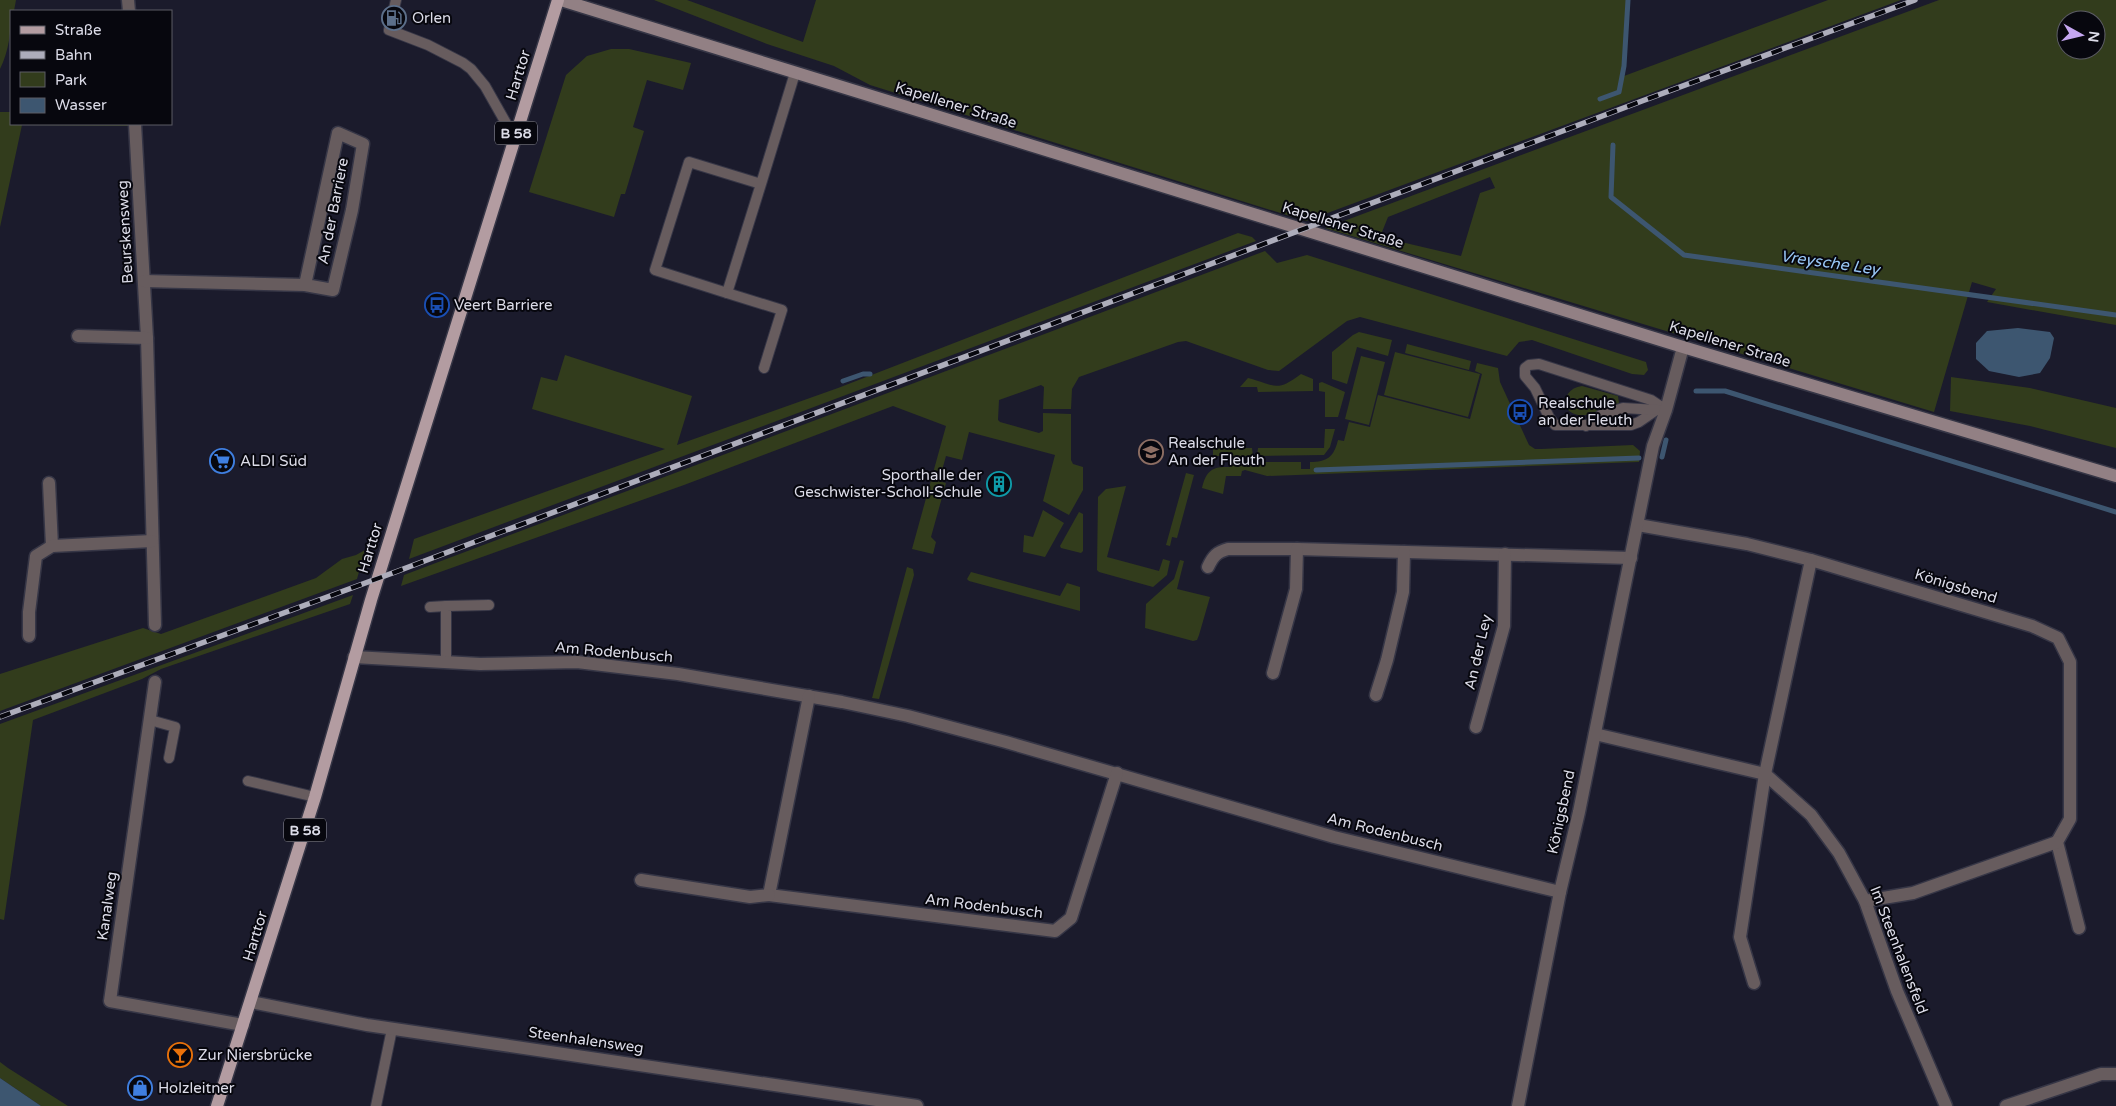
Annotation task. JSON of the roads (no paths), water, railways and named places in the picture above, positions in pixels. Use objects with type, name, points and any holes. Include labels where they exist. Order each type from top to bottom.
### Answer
[{"type":"main road","name":"Harttor","points":[[217,1106],[315,797],[354,657],[560,0]]},
{"type":"main road","name":"Kapellener Straße","points":[[560,0],[1683,347],[2116,476]]},
{"type":"street","name":"Beurskensweg","points":[[135,125],[147,338],[155,625]]},
{"type":"street","name":"An der Barriere","points":[[144,281],[304,285],[334,290],[352,210],[363,144],[338,133],[304,285]]},
{"type":"street","points":[[78,336],[147,338]]},
{"type":"street","name":"Königsbend","points":[[1518,1106],[1560,892],[1632,558],[1660,410],[1683,347]]},
{"type":"street","points":[[49,483],[52,546]]},
{"type":"street","name":"Königsbend","points":[[1638,525],[1747,544],[1811,560],[2032,626],[2058,638],[2070,662],[2071,761],[2070,819],[2057,842]]},
{"type":"street","points":[[29,636],[29,612],[36,556],[52,546],[152,541]]},
{"type":"street","points":[[1208,567],[1212,558],[1219,552],[1228,549],[1297,549],[1632,558]]},
{"type":"street","points":[[1273,673],[1296,589],[1297,549]]},
{"type":"street","points":[[1376,695],[1387,660],[1403,592],[1404,552]]},
{"type":"street","name":"An der Ley","points":[[1476,727],[1504,626],[1504,554]]},
{"type":"street","points":[[1754,983],[1740,937],[1765,774],[1811,560]]},
{"type":"street","name":"Am Rodenbusch","points":[[354,657],[480,664],[577,662],[678,674],[809,696],[908,716],[1117,773],[1236,810],[1334,837],[1560,892]]},
{"type":"street","name":"Kanalweg","points":[[155,682],[110,1001],[243,1025]]},
{"type":"street","points":[[769,895],[809,696]]},
{"type":"street","name":"Im Steenhalensfeld","points":[[1595,734],[1765,774],[1812,815],[1839,853],[1865,901],[1897,991],[1946,1106]]},
{"type":"street","name":"Am Rodenbusch","points":[[641,880],[750,897],[769,895],[1055,931],[1070,918],[1117,773]]},
{"type":"street","points":[[1865,901],[1913,893],[2057,842],[2079,928]]},
{"type":"street","name":"Steenhalensweg","points":[[251,1002],[392,1028],[858,1101],[917,1106]]},
{"type":"street","points":[[2006,1106],[2101,1074],[2116,1074]]},
{"type":"lane","points":[[396,0],[389,30],[428,45],[464,64],[471,70],[485,86],[515,140]]},
{"type":"lane","points":[[727,292],[795,73]]},
{"type":"lane","points":[[761,184],[688,162],[655,270],[782,310],[764,368]]},
{"type":"lane","points":[[1539,364],[1651,400],[1660,410],[1631,425],[1555,425],[1535,388],[1525,376],[1525,368],[1529,365],[1539,364]]},
{"type":"lane","points":[[1586,426],[1601,415],[1623,408],[1660,410]]},
{"type":"lane","points":[[430,607],[489,605]]},
{"type":"lane","points":[[446,606],[446,662]]},
{"type":"lane","points":[[150,720],[175,727],[170,758]]},
{"type":"lane","points":[[248,781],[315,797]]},
{"type":"lane","points":[[376,1106],[392,1028]]},
{"type":"water","points":[[2018,328],[2050,332],[2054,338],[2050,358],[2040,373],[2019,377],[1989,371],[1976,359],[1976,343],[1987,331]]},
{"type":"water","points":[[0,1078],[41,1106],[0,1106]]},
{"type":"waterway","name":"Vreysche Ley","points":[[1600,99],[1619,92],[1624,66],[1628,0]]},
{"type":"waterway","name":"Vreysche Ley","points":[[1613,145],[1611,197],[1684,255],[2116,315]]},
{"type":"waterway","points":[[843,381],[863,374],[870,374]]},
{"type":"waterway","points":[[1696,391],[1725,391],[2116,512]]},
{"type":"waterway","points":[[1662,457],[1666,440]]},
{"type":"waterway","points":[[1316,470],[1639,458]]},
{"type":"railway","points":[[0,717],[398,571],[1642,101],[1915,0]]},
{"type":"place","name":"Orlen","points":[[394,18]]},
{"type":"place","name":"Veert Barriere","points":[[437,305]]},
{"type":"place","name":"Realschule an der Fleuth","points":[[1520,412]]},
{"type":"place","name":"Realschule An der Fleuth","points":[[1151,452]]},
{"type":"place","name":"ALDI Süd","points":[[222,461]]},
{"type":"place","name":"Sporthalle der Geschwister-Scholl-Schule","points":[[999,484]]},
{"type":"place","name":"Zur Niersbrücke","points":[[180,1055]]},
{"type":"place","name":"Holzleitner","points":[[140,1088]]}]
